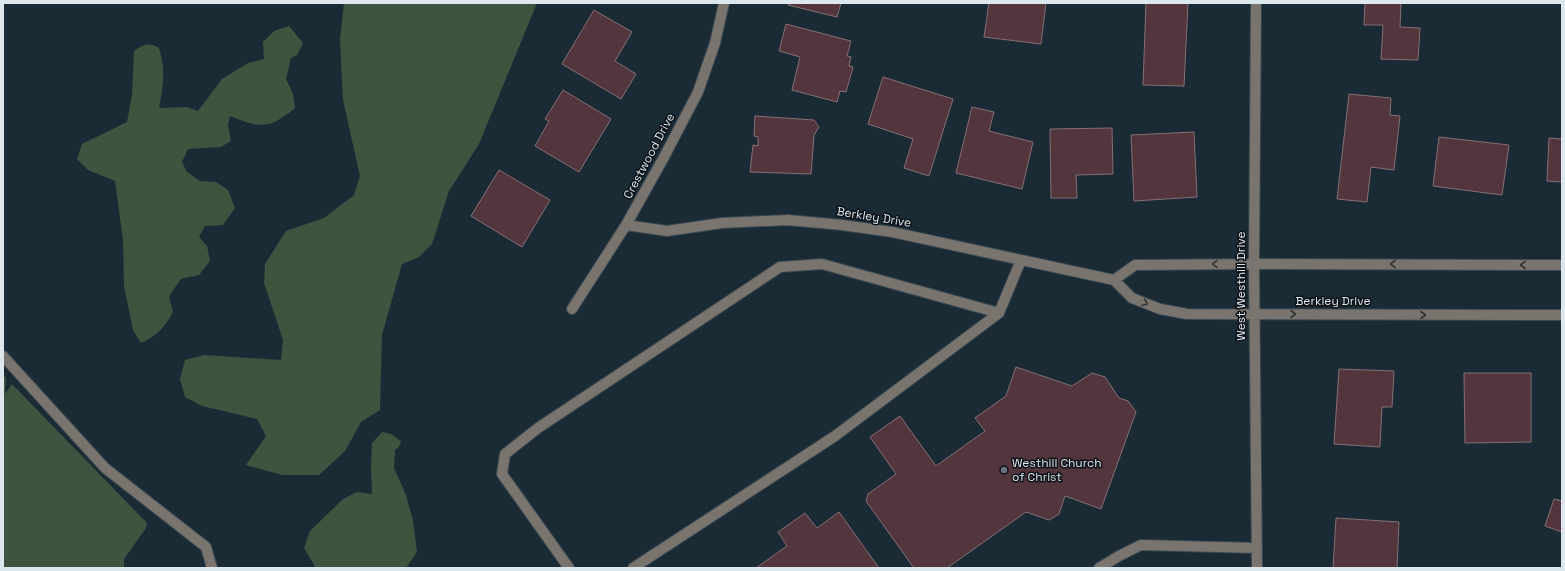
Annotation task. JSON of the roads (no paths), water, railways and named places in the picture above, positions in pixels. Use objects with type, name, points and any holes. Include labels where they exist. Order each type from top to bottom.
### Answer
[{"type":"street","name":"Crestwood Drive","points":[[572,309],[626,224],[663,159],[698,92],[715,43],[724,3]]},
{"type":"street","name":"West Westhill Drive","points":[[1256,3],[1254,314],[1257,568]]},
{"type":"street","name":"Berkley Drive","points":[[626,224],[667,231],[722,223],[788,220],[892,232],[1114,280],[1132,298],[1160,309],[1187,314],[1562,315]]},
{"type":"street","points":[[633,568],[835,436],[999,313],[1021,260]]},
{"type":"street","points":[[568,568],[502,474],[505,454],[538,428],[780,267],[822,264],[999,313]]},
{"type":"street","points":[[1114,280],[1135,265],[1562,265]]},
{"type":"street","points":[[3,356],[105,468],[206,547],[212,568]]},
{"type":"street","points":[[1099,568],[1141,545],[1257,548]]},
{"type":"place","name":"Westhill Church of Christ","points":[[1004,470]]}]
